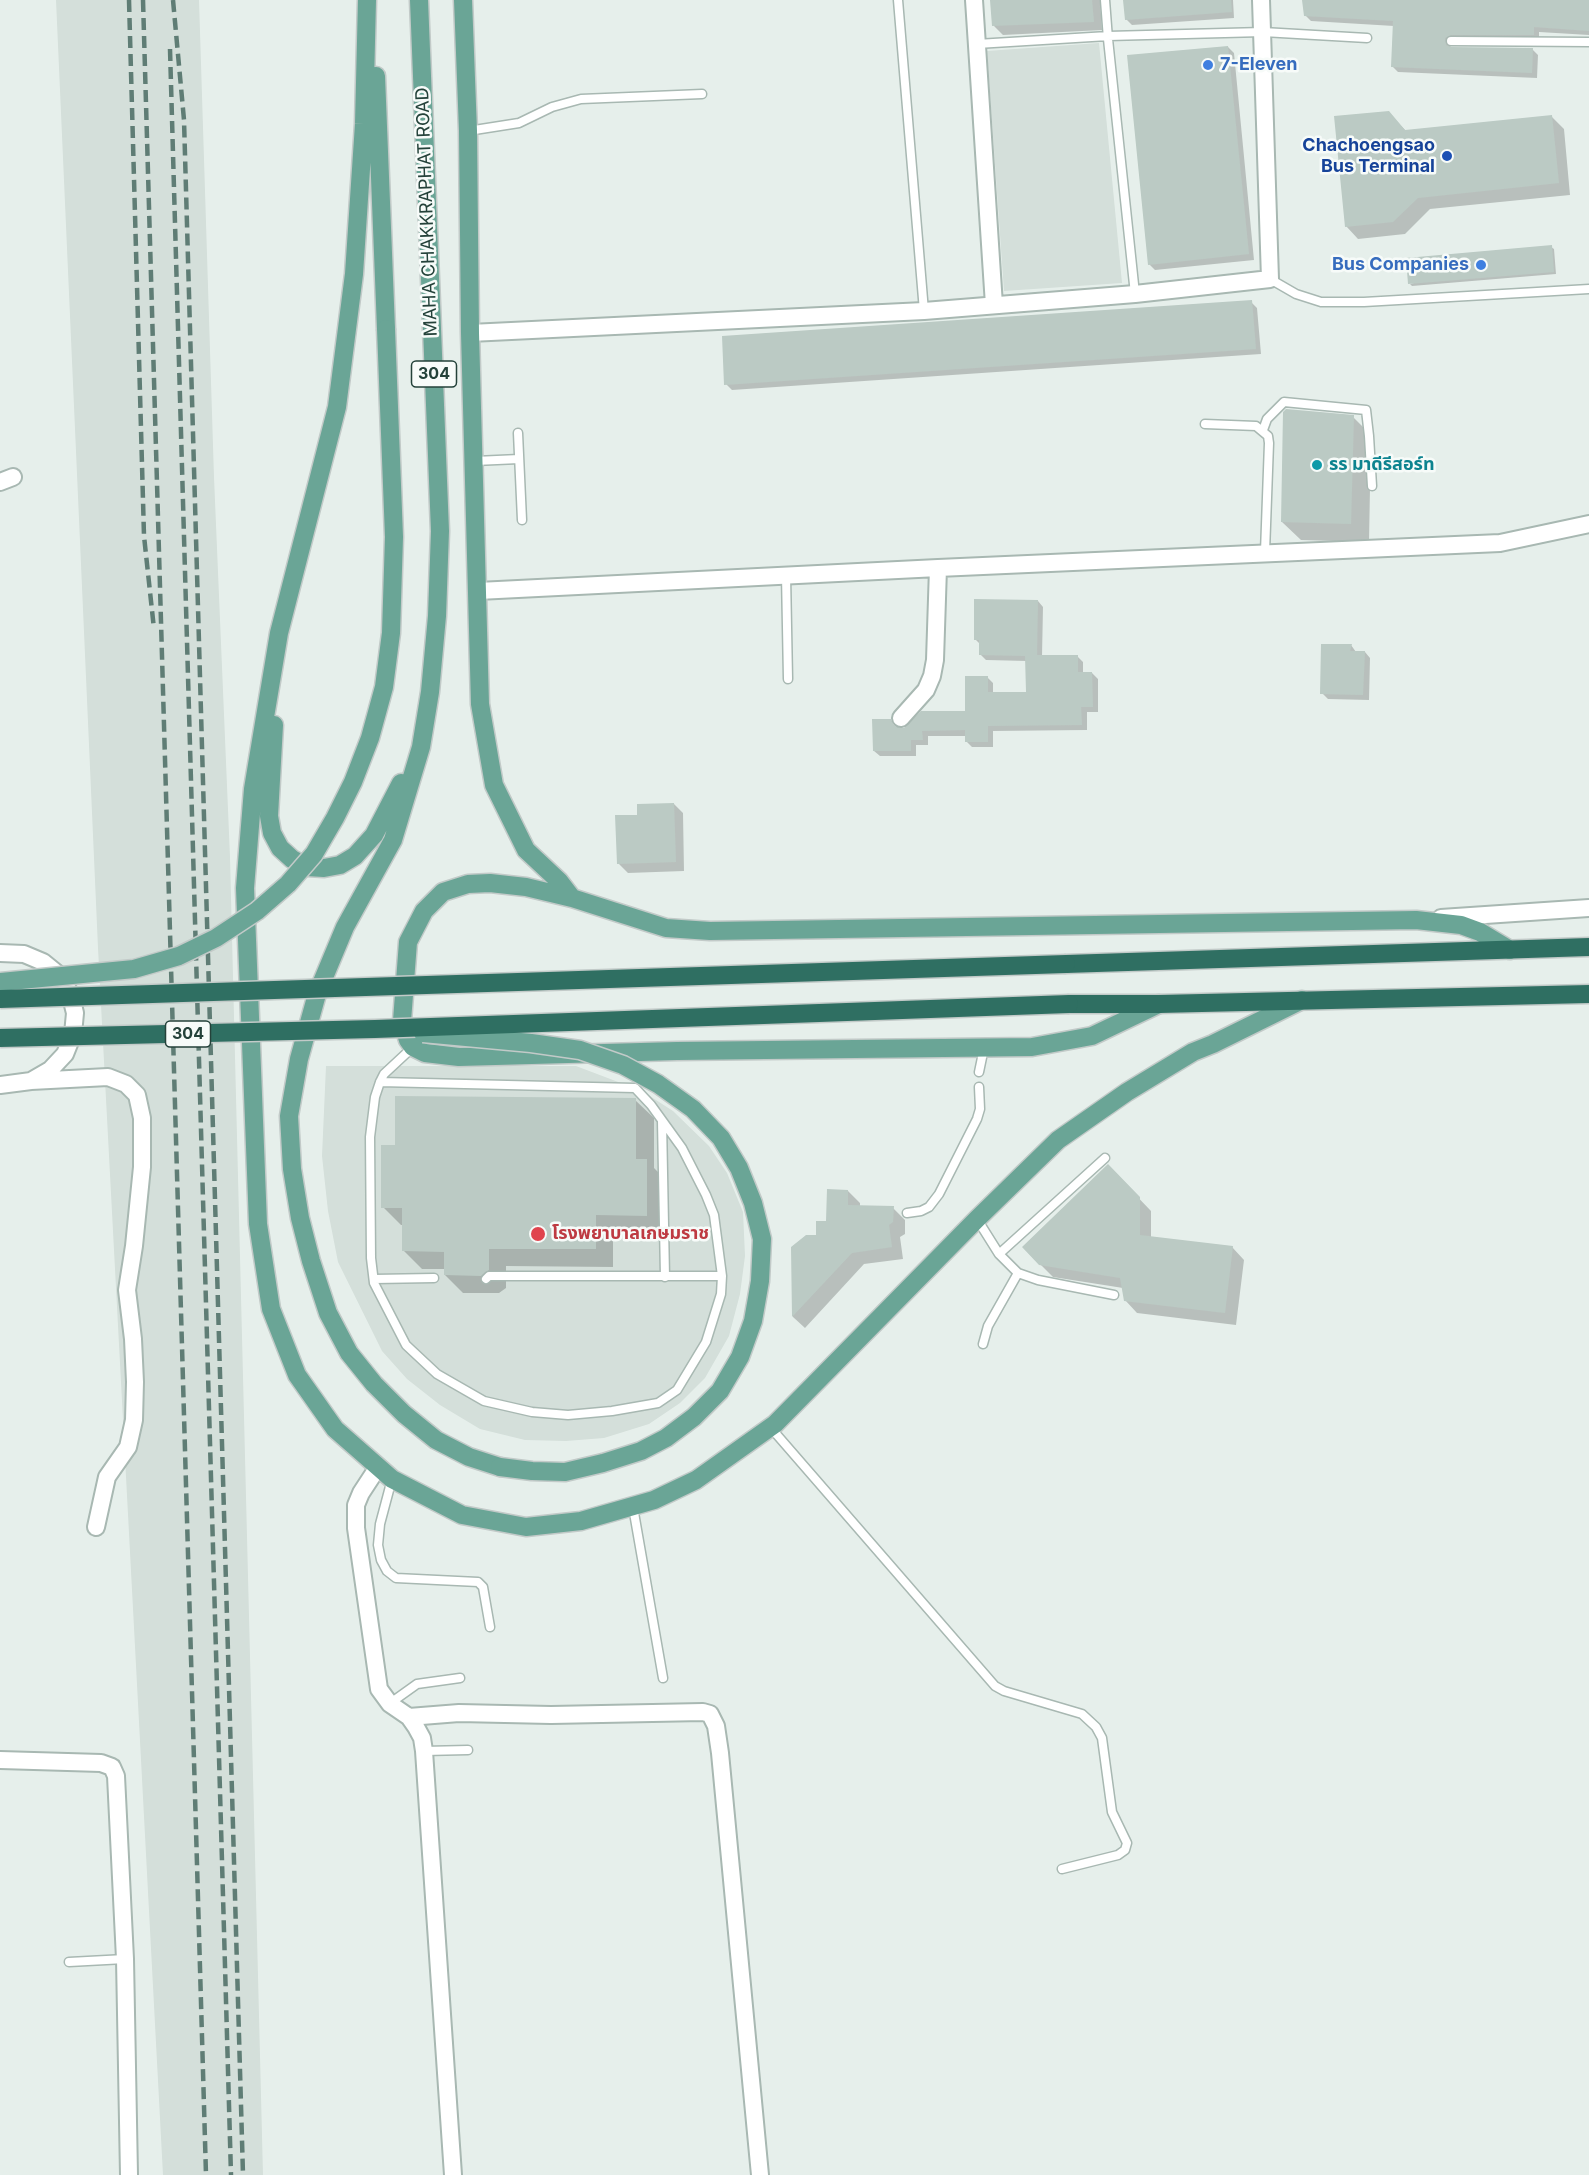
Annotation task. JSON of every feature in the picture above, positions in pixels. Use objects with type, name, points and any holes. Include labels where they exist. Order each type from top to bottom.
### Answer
[{"type":"highway","points":[[0,999],[1589,947]]},
{"type":"highway","points":[[375,1029],[1070,1004],[1589,994]]},
{"type":"highway","name":"304","points":[[0,1038],[375,1029]]},
{"type":"main road","points":[[367,0],[364,124],[354,274],[337,407],[279,633],[254,789],[245,888],[258,1224],[272,1309],[297,1375],[334,1429],[392,1479],[462,1515],[526,1527],[581,1521],[654,1500],[696,1480],[771,1428],[976,1219],[1058,1140],[1127,1092],[1193,1052],[1302,1000]]},
{"type":"main road","points":[[0,982],[134,969],[179,956],[216,938],[256,911],[288,884],[314,854],[353,782],[370,738],[384,687],[391,633],[394,537],[373,0]]},
{"type":"main road","name":"MAHA CHAKKRAPHAT ROAD","points":[[419,0],[440,531],[437,616],[430,692],[421,747]]},
{"type":"main road","points":[[463,0],[468,131],[470,333],[480,704],[494,785],[526,850],[559,881],[572,898]]},
{"type":"main road","points":[[279,633],[269,816],[272,832],[280,848],[292,859],[307,867],[324,868],[340,865],[355,856],[374,835],[421,747]]},
{"type":"main road","points":[[375,1029],[531,1043],[580,1050],[623,1065],[658,1084],[684,1102],[721,1138],[739,1168],[753,1203],[762,1239],[760,1281],[755,1311],[740,1357],[720,1391],[694,1417],[641,1451],[603,1463],[565,1472],[500,1467],[469,1457],[436,1440],[404,1414],[374,1384],[350,1353],[328,1314],[300,1218],[292,1169],[289,1116],[298,1059],[317,994],[345,927],[393,840],[421,747]]},
{"type":"main road","points":[[1159,1004],[1092,1036],[1032,1047],[677,1051],[459,1057],[425,1053],[413,1047],[402,1022],[408,942],[424,911],[442,891],[468,884],[490,883],[526,887],[572,898],[666,928],[710,931],[1416,920],[1461,926],[1480,932],[1510,950]]},
{"type":"street","points":[[974,0],[994,305]]},
{"type":"street","points":[[470,333],[924,311],[1135,294],[1270,279],[1261,0]]},
{"type":"street","points":[[478,591],[1265,552],[1500,543],[1589,524]]},
{"type":"street","points":[[901,718],[926,690],[932,676],[935,660],[938,568]]},
{"type":"street","points":[[1416,920],[1589,908]]},
{"type":"street","points":[[0,953],[24,954],[43,962],[59,975],[70,993],[75,1013],[73,1034],[65,1054],[50,1070],[31,1080]]},
{"type":"street","points":[[0,1085],[31,1080],[108,1077],[126,1084],[136,1095],[142,1118],[142,1167],[127,1290],[133,1339],[134,1420],[128,1447],[107,1477],[96,1527]]},
{"type":"street","points":[[378,1467],[356,1505],[356,1528],[380,1689],[389,1704],[409,1718],[422,1738],[424,1751],[453,2175]]},
{"type":"street","points":[[409,1718],[459,1713],[551,1715],[703,1712],[710,1714],[716,1725],[720,1753],[760,2175]]},
{"type":"street","points":[[0,1760],[101,1763],[112,1767],[116,1776],[125,1959],[129,2175]]},
{"type":"lane","points":[[898,0],[924,311]]},
{"type":"lane","points":[[1105,0],[1135,294]]},
{"type":"lane","points":[[977,44],[1108,36],[1263,32],[1367,38]]},
{"type":"lane","points":[[1451,41],[1589,42]]},
{"type":"lane","points":[[468,131],[519,123],[552,107],[581,99],[702,94]]},
{"type":"lane","points":[[1270,279],[1296,294],[1321,302],[1364,303],[1589,289]]},
{"type":"lane","points":[[1263,430],[1267,419],[1284,402],[1366,410],[1372,486]]},
{"type":"lane","points":[[1205,424],[1256,426],[1268,436],[1265,552]]},
{"type":"lane","points":[[518,433],[522,520]]},
{"type":"lane","points":[[475,461],[519,459]]},
{"type":"lane","points":[[786,575],[788,679]]},
{"type":"lane","points":[[380,1082],[635,1088],[662,1120],[694,1168],[714,1215],[722,1276],[721,1294],[706,1342],[677,1390],[658,1403],[612,1412],[568,1415],[532,1412],[484,1401],[437,1374],[406,1345],[374,1279],[371,1258],[370,1137],[375,1097],[380,1082],[384,1074],[413,1047]]},
{"type":"lane","points":[[979,1072],[984,1048]]},
{"type":"lane","points":[[907,1213],[929,1207],[939,1194],[977,1119],[980,1109],[979,1087]]},
{"type":"lane","points":[[662,1120],[665,1277]]},
{"type":"lane","points":[[999,1254],[1106,1158]]},
{"type":"lane","points":[[976,1219],[999,1254],[1018,1273],[1038,1280],[1114,1294]]},
{"type":"lane","points":[[983,1344],[988,1326],[1018,1273]]},
{"type":"lane","points":[[486,1279],[489,1276],[722,1276]]},
{"type":"lane","points":[[374,1279],[434,1278]]},
{"type":"lane","points":[[771,1428],[995,1686],[1004,1691],[1082,1714],[1096,1727],[1102,1738],[1112,1812],[1127,1843],[1125,1850],[1118,1855],[1062,1869]]},
{"type":"lane","points":[[392,1479],[380,1524],[378,1545],[381,1560],[387,1571],[396,1578],[478,1582],[483,1587],[490,1627]]},
{"type":"lane","points":[[633,1507],[663,1678]]},
{"type":"lane","points":[[389,1704],[417,1684],[460,1678]]},
{"type":"lane","points":[[424,1751],[468,1750]]},
{"type":"lane","points":[[69,1962],[125,1959]]},
{"type":"shaded area","points":[[56,0],[199,0],[214,477],[230,857],[263,2175],[163,2175],[98,948]]},
{"type":"shaded area","points":[[1099,43],[1122,283],[1004,291],[987,51]]},
{"type":"shaded area","name":"โรงพยาบาลเกษมราช","points":[[326,1066],[576,1066],[642,1091],[673,1111],[709,1146],[727,1173],[743,1212],[745,1256],[740,1294],[729,1336],[705,1378],[680,1403],[649,1424],[604,1438],[566,1441],[525,1440],[480,1429],[440,1405],[407,1379],[382,1351],[338,1262],[328,1211],[322,1156]]},
{"type":"building","points":[[990,0],[1092,0],[1094,22],[992,26]]},
{"type":"building","points":[[1123,0],[1231,0],[1232,12],[1125,20]]},
{"type":"building","points":[[1302,0],[1589,0],[1589,31],[1534,27],[1534,35],[1451,35],[1445,38],[1446,45],[1451,47],[1533,48],[1532,73],[1391,67],[1393,21],[1304,16]]},
{"type":"building","points":[[1228,46],[1249,254],[1148,265],[1127,55]]},
{"type":"building","name":"Chachoengsao Bus Terminal","points":[[1389,111],[1405,130],[1552,115],[1559,183],[1418,198],[1393,222],[1345,227],[1334,116]]},
{"type":"building","points":[[1552,245],[1554,272],[1408,284],[1406,258]]},
{"type":"building","points":[[1252,300],[1256,349],[724,385],[722,336]]},
{"type":"building","name":"รร มาดีรีสอร์ท","points":[[1286,409],[1354,415],[1351,524],[1281,522],[1283,412]]},
{"type":"building","points":[[974,599],[1038,600],[1037,655],[1078,655],[1078,672],[1092,672],[1093,707],[1081,707],[1082,725],[988,726],[988,742],[965,742],[965,730],[922,731],[923,740],[911,740],[911,751],[873,751],[872,719],[891,719],[894,726],[904,728],[921,711],[965,711],[965,676],[988,676],[988,692],[1026,692],[1025,656],[979,655],[979,640],[974,640]]},
{"type":"building","points":[[1321,644],[1352,644],[1350,651],[1365,651],[1363,695],[1320,694]]},
{"type":"building","points":[[674,803],[676,862],[617,864],[615,815],[637,815],[637,804]]},
{"type":"building","points":[[395,1096],[636,1098],[636,1159],[647,1159],[647,1216],[596,1215],[596,1249],[489,1249],[489,1270],[481,1276],[444,1275],[444,1252],[402,1251],[402,1208],[381,1208],[381,1145],[395,1145]]},
{"type":"building","points":[[1108,1164],[1140,1197],[1140,1235],[1233,1246],[1225,1313],[1124,1301],[1120,1278],[1039,1265],[1022,1247]]},
{"type":"building","points":[[827,1189],[848,1190],[848,1205],[894,1206],[893,1222],[889,1225],[892,1247],[852,1253],[792,1317],[791,1247],[806,1235],[816,1235],[816,1221],[826,1221]]},
{"type":"railway","points":[[129,0],[144,536],[154,629]]},
{"type":"railway","points":[[143,0],[206,2175]]},
{"type":"railway","points":[[173,0],[184,120],[243,2175]]},
{"type":"railway","points":[[170,49],[231,2175]]},
{"type":"place","name":"7-Eleven","points":[[1208,65]]},
{"type":"place","name":"Chachoengsao Bus Terminal","points":[[1447,156]]},
{"type":"place","name":"Bus Companies","points":[[1481,265]]},
{"type":"place","name":"รร มาดีรีสอร์ท","points":[[1317,465]]},
{"type":"place","name":"โรงพยาบาลเกษมราช","points":[[538,1234]]}]
